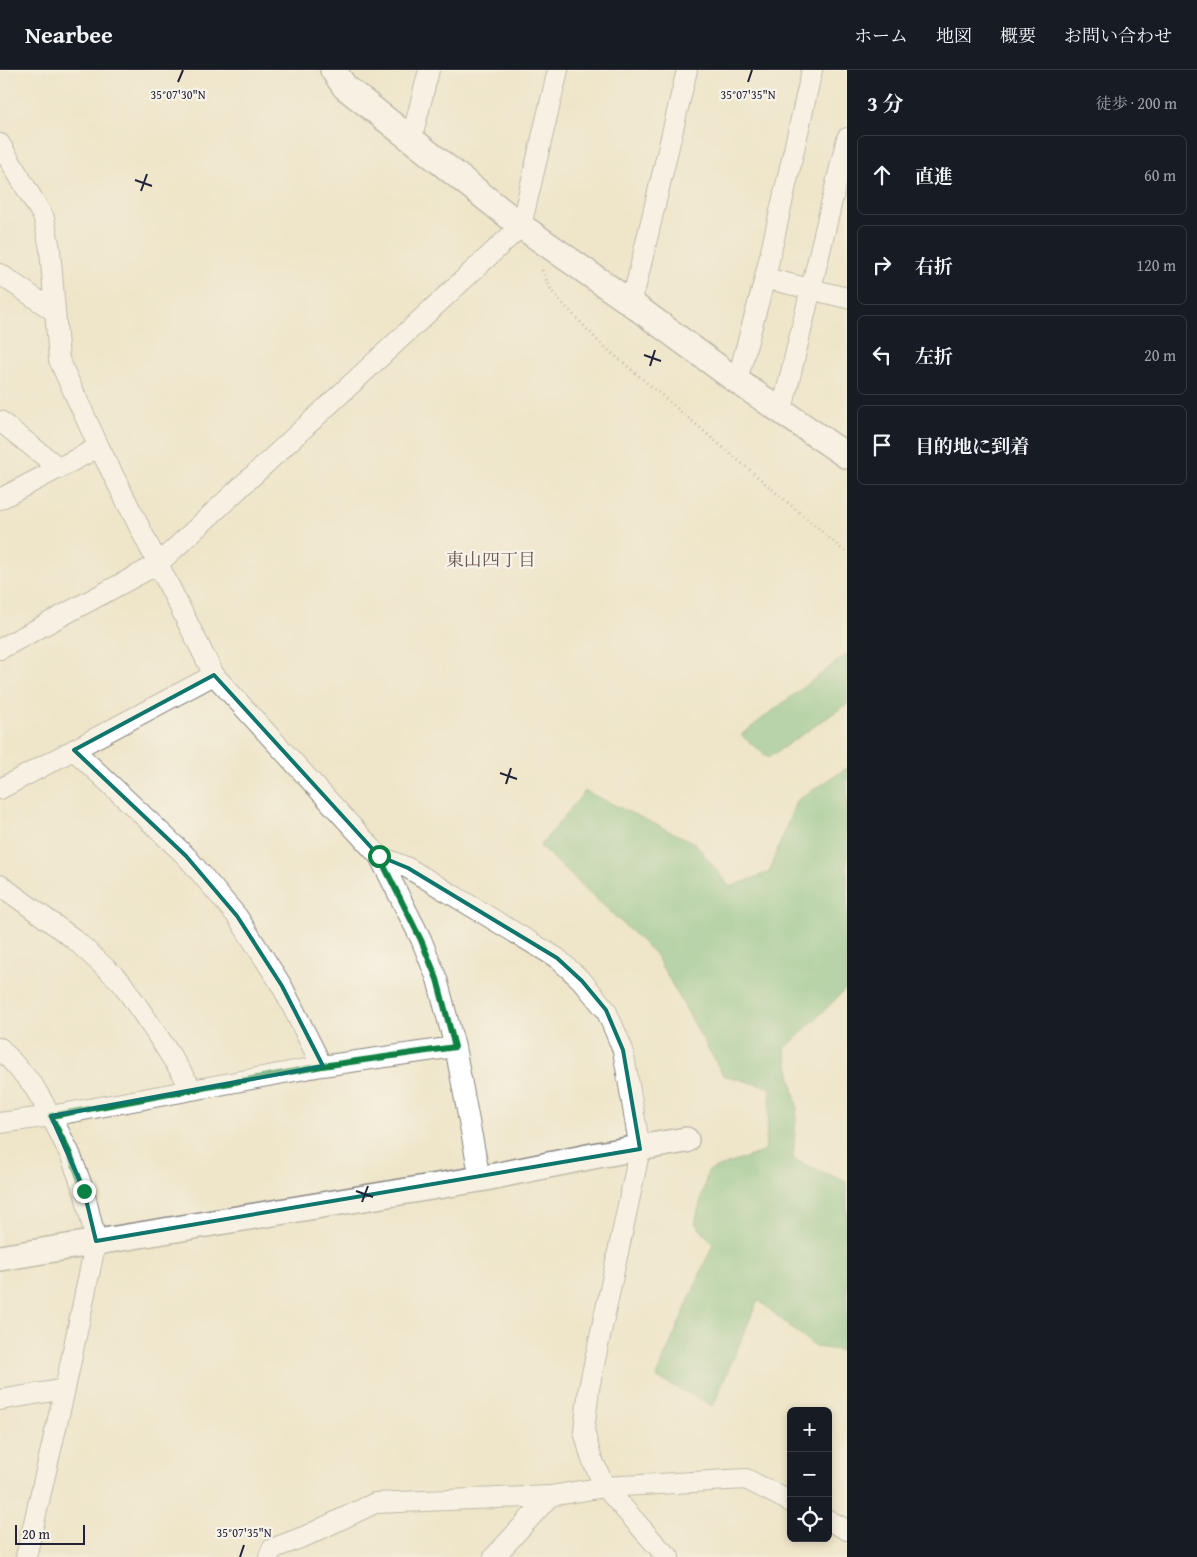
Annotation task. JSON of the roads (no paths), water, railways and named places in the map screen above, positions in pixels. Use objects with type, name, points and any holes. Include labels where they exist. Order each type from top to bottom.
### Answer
[{"type":"street","points":[[333,70],[345,87],[521,226],[628,301],[736,381],[782,410],[847,456]]},
{"type":"street","points":[[410,139],[429,70]]},
{"type":"street","points":[[0,649],[158,564],[521,226],[558,70]]},
{"type":"street","points":[[628,301],[636,286],[687,70]]},
{"type":"street","points":[[736,381],[764,278],[812,70]]},
{"type":"street","points":[[782,410],[847,138]]},
{"type":"street","points":[[0,144],[44,218],[50,249],[59,360],[99,447],[214,675],[379,856],[421,940],[434,971],[455,1047],[480,1179]]},
{"type":"street","points":[[0,274],[55,312]]},
{"type":"street","points":[[764,278],[847,298]]},
{"type":"street","points":[[0,421],[59,468]]},
{"type":"street","points":[[0,499],[99,447]]},
{"type":"street","points":[[0,789],[214,675]]},
{"type":"street","points":[[74,750],[186,856],[237,916],[282,986],[322,1066]]},
{"type":"street","points":[[379,856],[408,868],[557,958],[582,981],[606,1010],[623,1050],[640,1148],[589,1388],[584,1431],[591,1457],[605,1486],[659,1554]]},
{"type":"street","points":[[0,885],[74,939],[121,982],[192,1089]]},
{"type":"street","points":[[0,1124],[322,1066],[455,1047]]},
{"type":"street","points":[[0,1048],[33,1085],[70,1154],[84,1191],[96,1241],[26,1557]]},
{"type":"street","points":[[0,1258],[480,1179],[686,1140]]},
{"type":"street","points":[[0,1400],[64,1389]]},
{"type":"street","points":[[269,1557],[272,1549],[308,1535],[375,1503],[550,1496],[605,1486],[746,1480],[787,1500]]},
{"type":"street","points":[[494,1557],[550,1496]]},
{"type":"street","points":[[832,1522],[847,1530]]},
{"type":"district","name":"東山四丁目","points":[[491,559]]}]
